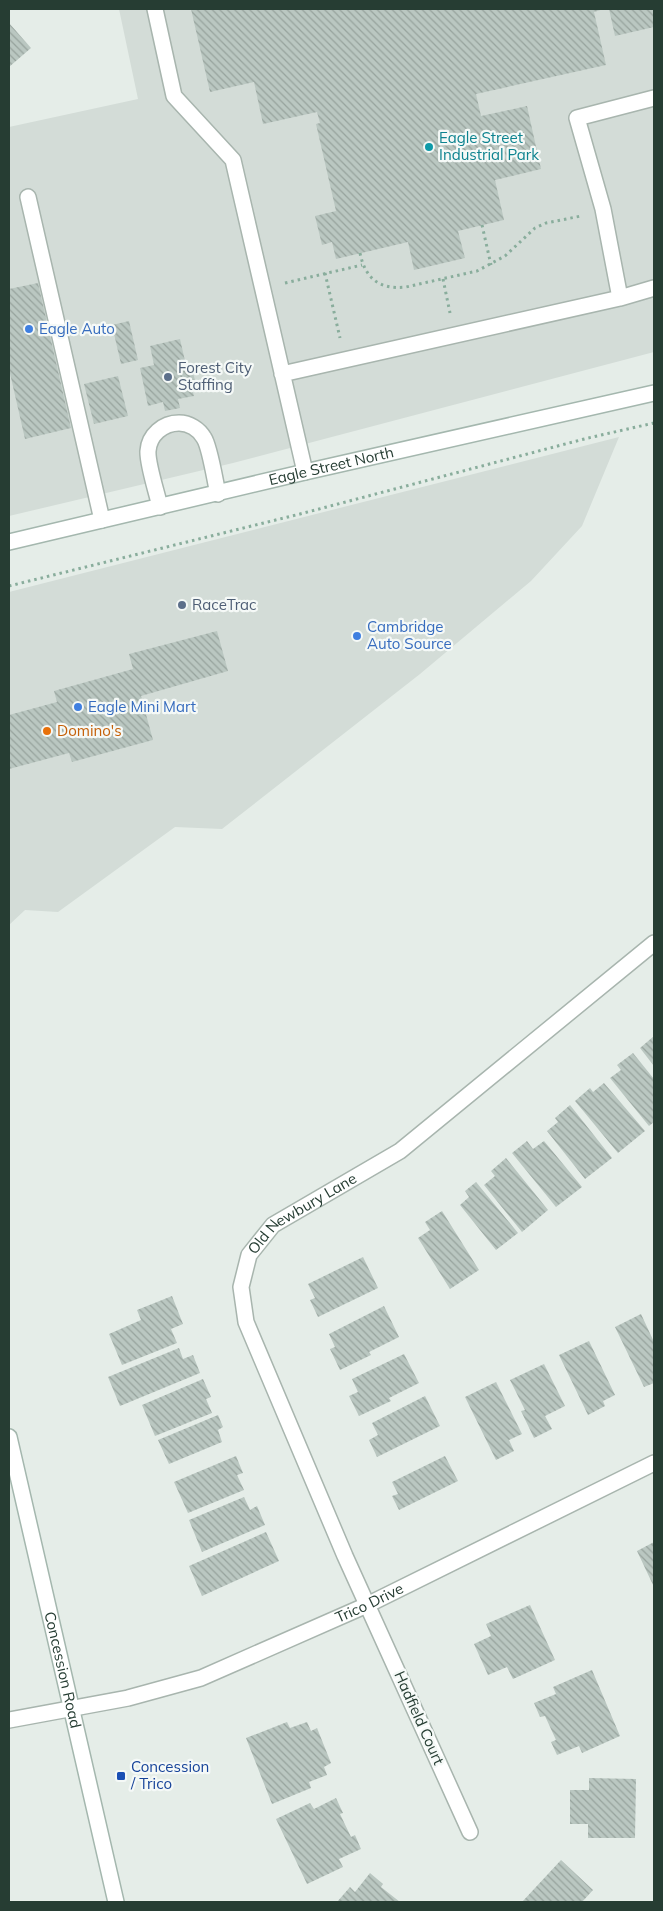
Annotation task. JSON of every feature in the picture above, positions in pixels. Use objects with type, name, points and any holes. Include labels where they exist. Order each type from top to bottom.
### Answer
[{"type":"street","points":[[155,9],[174,96],[234,160],[304,472]]},
{"type":"street","points":[[620,298],[603,209],[577,118],[654,98]]},
{"type":"street","points":[[28,197],[102,520]]},
{"type":"street","points":[[282,374],[620,298],[654,288]]},
{"type":"street","name":"Eagle Street North","points":[[9,542],[218,494],[304,472],[654,393]]},
{"type":"street","points":[[160,507],[147,452],[154,434],[162,427],[171,423],[191,425],[205,439],[218,494]]},
{"type":"street","name":"Old Newbury Lane","points":[[367,1605],[246,1322],[241,1287],[249,1255],[273,1224],[400,1151],[654,944]]},
{"type":"street","name":"Concession Road","points":[[9,1437],[116,1902]]},
{"type":"street","name":"Trico Drive","points":[[9,1720],[128,1698],[201,1678],[367,1605],[654,1463]]},
{"type":"street","name":"Hadfield Court","points":[[367,1605],[470,1832]]},
{"type":"path","points":[[360,253],[362,265],[375,281],[395,288],[477,271],[491,265],[516,246],[534,228],[546,223],[584,215]]},
{"type":"path","points":[[482,225],[491,265]]},
{"type":"path","points":[[295,280],[362,265]]},
{"type":"path","points":[[325,273],[342,345]]},
{"type":"path","points":[[443,279],[452,321]]},
{"type":"path","points":[[9,586],[300,514],[588,438],[654,423]]},
{"type":"shaded area","points":[[119,9],[654,9],[654,352],[233,463],[9,516],[9,127],[138,99]]},
{"type":"shaded area","points":[[619,437],[582,526],[531,581],[420,674],[222,829],[175,827],[58,912],[25,910],[9,925],[9,592]]},
{"type":"building","name":"Eagle Street Industrial Park","points":[[191,9],[604,9],[594,12],[606,65],[476,94],[481,116],[527,106],[541,169],[495,180],[504,220],[458,231],[465,258],[414,270],[408,242],[336,259],[332,242],[322,245],[315,216],[336,211],[316,124],[320,123],[317,112],[263,124],[254,82],[210,92]]},
{"type":"building","points":[[609,9],[654,9],[654,27],[615,36]]},
{"type":"building","points":[[9,23],[31,48],[9,67]]},
{"type":"building","name":"Eagle Auto","points":[[38,283],[71,428],[25,439],[9,369],[9,289]]},
{"type":"building","points":[[129,321],[138,360],[121,364],[112,325]]},
{"type":"building","name":"Forest City Staffing","points":[[180,339],[188,374],[193,373],[195,380],[190,381],[194,396],[178,399],[180,408],[165,411],[163,402],[148,406],[140,368],[154,365],[150,346]]},
{"type":"building","points":[[118,376],[128,416],[94,424],[84,384]]},
{"type":"building","points":[[217,631],[228,671],[141,696],[153,740],[72,762],[69,753],[9,769],[9,715],[57,702],[54,691],[133,669],[129,654]]},
{"type":"building","points":[[654,1036],[654,1066],[640,1048]]},
{"type":"building","points":[[633,1053],[654,1079],[654,1122],[649,1126],[610,1078],[621,1070],[617,1065]]},
{"type":"building","points":[[604,1083],[645,1131],[618,1153],[575,1101],[590,1088],[593,1092]]},
{"type":"building","points":[[570,1105],[612,1158],[585,1179],[547,1131],[558,1122],[555,1118]]},
{"type":"building","points":[[527,1141],[533,1149],[544,1141],[582,1187],[556,1207],[512,1153]]},
{"type":"building","points":[[506,1158],[548,1210],[522,1232],[484,1185],[495,1176],[491,1171]]},
{"type":"building","points":[[476,1182],[518,1233],[496,1250],[460,1205],[469,1197],[465,1191]]},
{"type":"building","points":[[442,1211],[479,1270],[450,1289],[418,1238],[430,1230],[425,1222]]},
{"type":"building","points":[[363,1257],[378,1288],[318,1317],[310,1300],[315,1298],[308,1284]]},
{"type":"building","points":[[172,1296],[183,1324],[171,1329],[177,1343],[122,1365],[109,1334],[141,1320],[137,1310]]},
{"type":"building","points":[[384,1306],[399,1337],[369,1352],[371,1355],[340,1370],[330,1349],[335,1347],[329,1334]]},
{"type":"building","points":[[641,1314],[654,1342],[654,1383],[644,1387],[615,1327]]},
{"type":"building","points":[[589,1341],[615,1395],[603,1401],[605,1406],[588,1415],[559,1355]]},
{"type":"building","points":[[179,1348],[183,1359],[193,1355],[200,1373],[120,1406],[108,1377]]},
{"type":"building","points":[[404,1354],[419,1383],[389,1398],[391,1401],[359,1416],[349,1396],[358,1392],[352,1379]]},
{"type":"building","points":[[544,1364],[565,1406],[545,1416],[552,1429],[534,1438],[521,1411],[525,1410],[510,1380]]},
{"type":"building","points":[[203,1379],[211,1397],[206,1399],[212,1413],[155,1436],[142,1405]]},
{"type":"building","points":[[496,1382],[522,1434],[509,1440],[514,1451],[496,1460],[465,1397]]},
{"type":"building","points":[[425,1396],[440,1426],[377,1457],[369,1440],[378,1435],[372,1423]]},
{"type":"building","points":[[218,1415],[223,1427],[218,1430],[222,1442],[169,1464],[158,1440]]},
{"type":"building","points":[[236,1456],[243,1473],[237,1475],[244,1490],[188,1513],[174,1482]]},
{"type":"building","points":[[445,1456],[458,1481],[399,1510],[392,1496],[398,1494],[392,1482]]},
{"type":"building","points":[[244,1497],[250,1510],[257,1506],[265,1525],[202,1552],[189,1520]]},
{"type":"building","points":[[266,1532],[279,1561],[202,1596],[189,1566]]},
{"type":"building","points":[[654,1542],[654,1587],[637,1551]]},
{"type":"building","points":[[530,1605],[555,1660],[513,1679],[507,1667],[488,1675],[474,1644],[491,1636],[486,1624]]},
{"type":"building","points":[[592,1670],[620,1736],[582,1753],[579,1746],[557,1755],[551,1742],[556,1740],[545,1716],[540,1717],[534,1703],[556,1694],[553,1687]]},
{"type":"building","points":[[287,1722],[290,1728],[307,1722],[311,1731],[317,1728],[331,1763],[324,1767],[327,1775],[309,1782],[311,1788],[272,1804],[246,1738]]},
{"type":"building","points":[[589,1778],[636,1779],[635,1838],[588,1838],[588,1824],[570,1824],[570,1790],[589,1790]]},
{"type":"building","points":[[336,1798],[343,1813],[340,1814],[351,1837],[355,1835],[361,1849],[339,1859],[343,1867],[307,1884],[276,1819],[310,1803],[314,1809]]},
{"type":"building","points":[[561,1860],[593,1890],[582,1902],[522,1902]]},
{"type":"building","points":[[370,1873],[383,1884],[381,1887],[400,1902],[337,1902],[350,1887],[355,1892]]},
{"type":"place","name":"Eagle Street Industrial Park","points":[[429,147]]},
{"type":"place","name":"Eagle Auto","points":[[29,329]]},
{"type":"place","name":"Forest City Staffing","points":[[168,377]]},
{"type":"place","name":"RaceTrac","points":[[182,605]]},
{"type":"place","name":"Cambridge Auto Source","points":[[357,636]]},
{"type":"place","name":"Eagle Mini Mart","points":[[78,707]]},
{"type":"place","name":"Domino's","points":[[47,731]]},
{"type":"place","name":"Concession / Trico","points":[[121,1776]]}]
